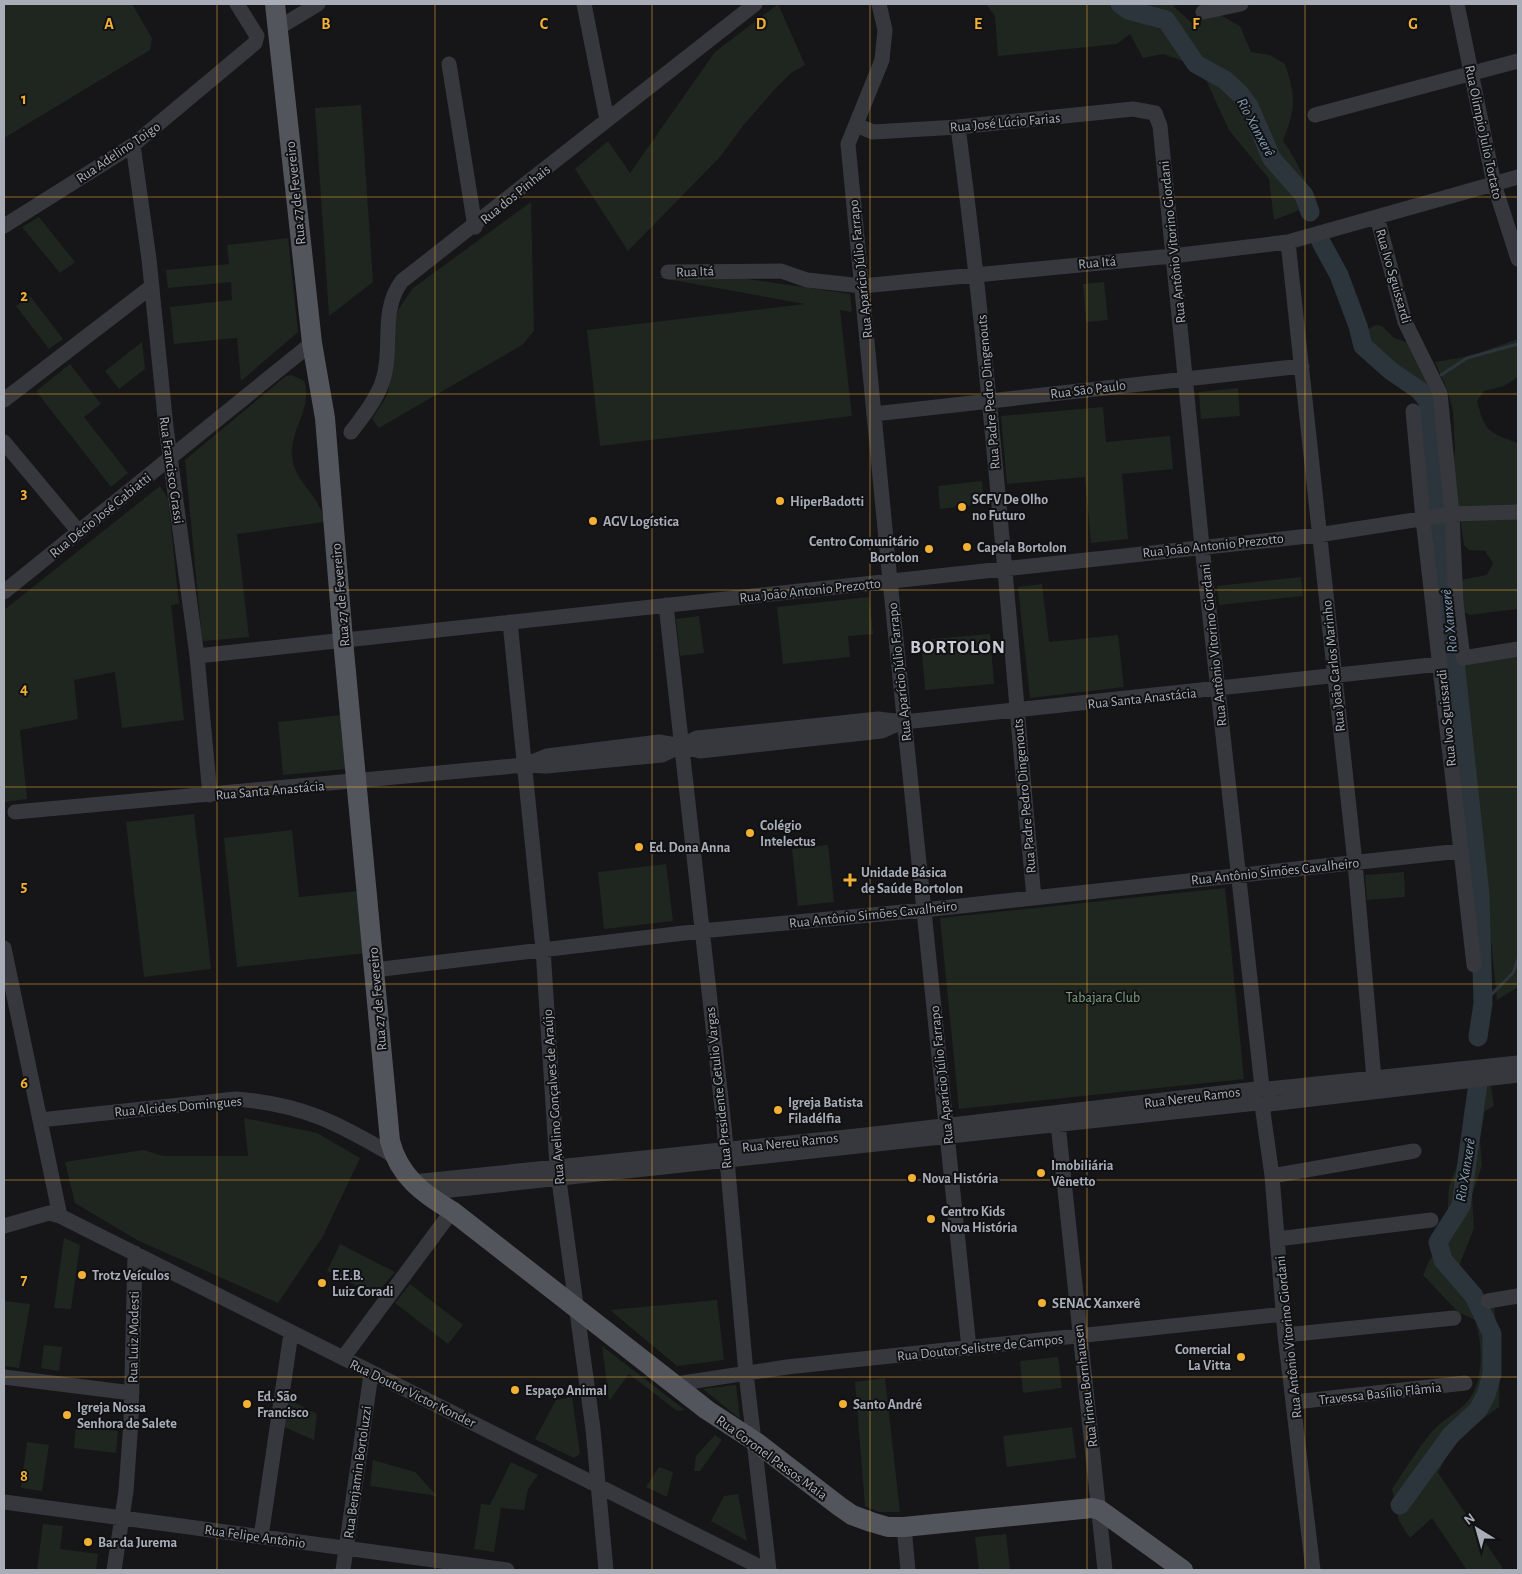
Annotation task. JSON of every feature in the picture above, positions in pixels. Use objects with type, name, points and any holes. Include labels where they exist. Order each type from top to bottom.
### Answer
[{"type":"main road","name":"Rua 27 de Fevereiro","points":[[275,4],[312,343],[325,418],[343,640],[390,1141],[394,1156],[418,1188]]},
{"type":"main road","name":"Rua Coronel Passos Maia","points":[[418,1188],[452,1211],[707,1410],[756,1442],[852,1516],[888,1527],[904,1527],[1092,1508],[1100,1510]]},
{"type":"main road","points":[[1100,1510],[1183,1570]]},
{"type":"street","name":"Rua Adelino Toigo","points":[[4,226],[133,145],[254,43],[258,36],[237,4]]},
{"type":"street","points":[[278,28],[318,4]]},
{"type":"street","points":[[584,4],[608,120]]},
{"type":"street","name":"Rua dos Pinhais","points":[[351,432],[382,382],[389,319],[396,290],[402,282],[755,4]]},
{"type":"street","name":"Rua Aparício Júlio Farrapo","points":[[879,4],[886,30],[882,60],[848,144],[904,722],[969,1348]]},
{"type":"street","points":[[1203,12],[1241,4]]},
{"type":"street","name":"Rua Olimpio Julio Tortato","points":[[1457,4],[1494,184],[1518,259]]},
{"type":"street","points":[[246,49],[266,46],[279,50]]},
{"type":"street","points":[[1315,115],[1518,61]]},
{"type":"street","points":[[449,64],[474,227]]},
{"type":"street","name":"Rua José Lúcio Farias","points":[[856,125],[872,132],[958,126],[1133,109],[1155,114]]},
{"type":"street","name":"Rua Antônio Vitorino Giordani","points":[[1155,114],[1160,126],[1202,546],[1272,1176],[1285,1335],[1295,1402],[1313,1570]]},
{"type":"street","name":"Rua Padre Pedro Dingenouts","points":[[958,126],[977,273],[988,401],[1006,568],[1016,710],[1034,898]]},
{"type":"street","name":"Rua Francisco Grassi","points":[[133,145],[170,457],[197,656],[210,795]]},
{"type":"street","name":"Rua Itá","points":[[668,272],[781,271],[807,280],[862,286],[977,273],[1172,256],[1288,242],[1518,177]]},
{"type":"street","name":"Rua Ivo Sguissardi","points":[[1377,217],[1405,322],[1440,393],[1437,517],[1440,664],[1474,965]]},
{"type":"street","name":"Rua João Carlos Marinho","points":[[1288,242],[1355,863],[1374,1084]]},
{"type":"street","points":[[4,400],[151,287]]},
{"type":"street","name":"Rua Décio José Gabiatti","points":[[4,592],[312,343]]},
{"type":"street","name":"Rua São Paulo","points":[[874,414],[1302,366]]},
{"type":"street","name":"Rua Ivo Sguissardi","points":[[1413,411],[1456,603],[1463,658],[1518,649]]},
{"type":"street","points":[[4,442],[79,532]]},
{"type":"street","name":"Rua João Antonio Prezotto","points":[[197,656],[1318,534],[1437,517],[1518,512]]},
{"type":"street","name":"Rua Presidente Getulio Vargas","points":[[666,606],[725,1155],[746,1373],[756,1442],[768,1570]]},
{"type":"street","name":"Rua Avelino Gonçalves de Araújo","points":[[510,622],[543,949],[558,1173],[578,1308],[606,1570]]},
{"type":"street","name":"Rua Santa Anastácia","points":[[15,812],[357,782],[525,765],[547,756],[584,757],[625,753],[659,742],[681,746],[697,738],[744,739],[840,729],[878,719],[904,722],[1218,690],[1440,664]]},
{"type":"street","name":"Rua Antônio Simões Cavalheiro","points":[[374,970],[701,931],[924,910],[1460,851]]},
{"type":"street","points":[[4,948],[10,1016],[40,1120],[60,1216],[49,1213],[4,1226]]},
{"type":"street","name":"Rua Nereu Ramos","points":[[418,1188],[1416,1080],[1459,1075],[1518,1063]]},
{"type":"street","name":"Rua Nereu Ramos","points":[[1459,1075],[1518,1075]]},
{"type":"street","name":"Rua Alcides Domingues","points":[[40,1120],[236,1099],[265,1101],[312,1113],[342,1126],[394,1156]]},
{"type":"street","name":"Rua Irineu Bornhausen","points":[[1057,1119],[1100,1510],[1104,1570]]},
{"type":"street","points":[[1272,1176],[1414,1151]]},
{"type":"street","points":[[342,1358],[452,1211]]},
{"type":"street","name":"Rua Doutor Victor Konder","points":[[60,1216],[371,1374],[768,1570]]},
{"type":"street","points":[[1278,1239],[1432,1220]]},
{"type":"street","name":"Rua Luiz Modesti","points":[[114,1570],[126,1482],[132,1393],[135,1253]]},
{"type":"street","points":[[1488,1301],[1518,1296]]},
{"type":"street","name":"Rua Doutor Selistre de Campos","points":[[676,1384],[746,1373],[1284,1314]]},
{"type":"street","points":[[1285,1335],[1454,1318]]},
{"type":"street","points":[[261,1537],[291,1333]]},
{"type":"street","name":"Rua Benjamin Bortoluzzi","points":[[343,1570],[371,1374]]},
{"type":"street","points":[[4,1377],[132,1393]]},
{"type":"street","name":"Travessa Basílio Flâmia","points":[[1295,1402],[1465,1383]]},
{"type":"street","name":"Rua Felipe Antônio","points":[[4,1502],[507,1570]]},
{"type":"street","points":[[904,1527],[908,1570]]},
{"type":"green space","points":[[4,4],[132,4],[152,38],[150,50],[4,138]]},
{"type":"green space","points":[[778,4],[805,65],[791,73],[774,90],[742,127],[720,157],[628,251],[575,169],[608,141],[630,173],[715,52]]},
{"type":"green space","points":[[986,4],[1183,4],[1173,6],[1192,23],[1217,13],[1240,26],[1251,52],[1270,55],[1285,64],[1293,94],[1293,102],[1283,141],[1301,171],[1315,204],[1274,220],[1269,179],[1229,130],[1205,78],[1186,62],[1163,54],[1143,58],[1130,34],[1117,44],[998,56],[995,16]]},
{"type":"green space","points":[[361,105],[373,282],[329,316],[315,108]]},
{"type":"green space","points":[[531,202],[534,331],[522,345],[379,428],[372,419],[388,394],[392,366],[392,332],[398,310],[413,288]]},
{"type":"green space","points":[[39,217],[75,262],[60,273],[22,227]]},
{"type":"green space","points":[[288,238],[298,332],[241,381],[237,338],[174,344],[170,307],[232,300],[231,282],[168,288],[166,270],[229,264],[227,245]]},
{"type":"green space","points":[[727,276],[850,294],[852,312],[840,310],[852,416],[600,446],[587,330],[805,304],[656,277]]},
{"type":"green space","points":[[1104,282],[1108,320],[1086,322],[1083,284]]},
{"type":"green space","points":[[30,296],[63,339],[49,349],[16,306]]},
{"type":"green space","points":[[1376,325],[1382,326],[1394,338],[1409,343],[1435,393],[1390,363],[1365,340],[1366,330]]},
{"type":"green space","points":[[1518,339],[1518,377],[1504,386],[1484,391],[1477,401],[1483,419],[1490,430],[1500,437],[1518,443],[1518,609],[1469,615],[1462,610],[1460,580],[1487,575],[1493,563],[1485,551],[1469,550],[1464,545],[1453,472],[1455,450],[1453,411],[1447,389],[1435,362],[1470,356]]},
{"type":"green space","points":[[142,342],[145,369],[119,389],[105,371]]},
{"type":"green space","points":[[70,364],[101,404],[84,417],[128,473],[111,487],[36,391]]},
{"type":"green space","points":[[292,375],[304,381],[306,399],[294,438],[292,457],[298,475],[318,504],[324,522],[237,534],[249,637],[204,641],[202,639],[185,460],[286,376]]},
{"type":"green space","points":[[1238,388],[1240,416],[1201,419],[1199,392]]},
{"type":"green space","points":[[1103,407],[1106,442],[1170,436],[1173,469],[1122,474],[1128,539],[1091,543],[1085,477],[1007,484],[1001,416]]},
{"type":"green space","points":[[982,481],[984,504],[940,509],[938,486]]},
{"type":"green space","points":[[160,486],[168,498],[179,604],[171,605],[184,720],[122,728],[115,672],[74,680],[78,719],[20,730],[27,799],[4,802],[4,610]]},
{"type":"green space","points":[[1301,577],[1303,596],[1219,605],[1217,586]]},
{"type":"green space","points":[[1042,584],[1049,642],[1118,635],[1124,687],[1030,698],[1018,587]]},
{"type":"green space","points":[[869,597],[873,634],[848,636],[850,657],[783,664],[777,607]]},
{"type":"green space","points":[[699,616],[704,653],[680,656],[676,619]]},
{"type":"green space","points":[[990,634],[994,684],[925,690],[921,640]]},
{"type":"green space","points":[[1518,655],[1518,987],[1497,1000],[1472,755],[1458,671],[1459,666]]},
{"type":"green space","points":[[341,715],[346,769],[283,775],[278,722]]},
{"type":"green space","points":[[194,814],[211,969],[144,977],[126,822]]},
{"type":"green space","points":[[292,830],[299,897],[359,891],[366,953],[237,967],[224,838]]},
{"type":"green space","points":[[828,845],[834,902],[798,906],[792,849]]},
{"type":"green space","points":[[666,864],[673,921],[604,929],[598,872]]},
{"type":"green space","points":[[1404,872],[1405,897],[1367,900],[1365,875]]},
{"type":"green space","name":"Tabajara Club","points":[[1225,888],[1244,1079],[959,1109],[940,918]]},
{"type":"green space","points":[[1491,1086],[1494,1106],[1485,1111],[1480,1140],[1482,1165],[1472,1195],[1474,1228],[1459,1266],[1494,1307],[1500,1358],[1499,1407],[1455,1438],[1438,1473],[1504,1570],[1467,1570],[1432,1518],[1410,1538],[1399,1521],[1392,1489],[1415,1454],[1434,1430],[1461,1408],[1472,1396],[1479,1375],[1481,1352],[1475,1320],[1458,1312],[1423,1275],[1430,1259],[1446,1243],[1449,1186],[1465,1145],[1463,1119],[1468,1089]]},
{"type":"green space","points":[[244,1118],[317,1133],[360,1158],[323,1236],[278,1303],[137,1240],[75,1203],[65,1162],[143,1150],[163,1156],[248,1156]]},
{"type":"green space","points":[[64,1238],[80,1245],[71,1309],[54,1308]]},
{"type":"green space","points":[[340,1244],[395,1272],[375,1295],[327,1271]]},
{"type":"green space","points":[[410,1284],[463,1325],[448,1344],[395,1303]]},
{"type":"green space","points":[[717,1300],[724,1360],[677,1366],[610,1310]]},
{"type":"green space","points":[[4,1301],[30,1304],[19,1368],[4,1366]]},
{"type":"green space","points":[[44,1345],[62,1347],[59,1371],[41,1368]]},
{"type":"green space","points":[[602,1346],[685,1410],[677,1411],[629,1374],[609,1401]]},
{"type":"green space","points":[[1058,1357],[1062,1388],[1023,1393],[1020,1361]]},
{"type":"green space","points":[[885,1378],[900,1512],[879,1512],[865,1506],[855,1382]]},
{"type":"green space","points":[[736,1385],[740,1419],[703,1389]]},
{"type":"green space","points":[[572,1397],[580,1454],[574,1458],[535,1439],[556,1400]]},
{"type":"green space","points":[[288,1399],[317,1414],[314,1440],[284,1427]]},
{"type":"green space","points":[[76,1426],[118,1431],[116,1453],[74,1448]]},
{"type":"green space","points":[[1072,1427],[1076,1458],[1007,1467],[1003,1436]]},
{"type":"green space","points":[[715,1435],[722,1440],[700,1471],[694,1471],[696,1456]]},
{"type":"green space","points":[[27,1442],[49,1445],[42,1491],[21,1488]]},
{"type":"green space","points":[[373,1460],[415,1472],[437,1496],[370,1486]]},
{"type":"green space","points":[[511,1462],[538,1475],[528,1489],[524,1510],[501,1508],[494,1552],[474,1549],[481,1504],[490,1505]]},
{"type":"green space","points":[[659,1467],[673,1472],[667,1497],[646,1487]]},
{"type":"green space","points":[[738,1494],[747,1541],[711,1521],[724,1496]]},
{"type":"green space","points":[[43,1524],[63,1526],[60,1549],[98,1554],[96,1570],[37,1570]]},
{"type":"green space","points":[[1006,1534],[1010,1570],[979,1570],[975,1537]]},
{"type":"waterway","name":"Rio Xanxerê","points":[[1120,4],[1128,10],[1166,20],[1196,64],[1225,80],[1241,95],[1249,106],[1272,159],[1304,195],[1310,212]]},
{"type":"waterway","name":"Rio Xanxerê","points":[[1321,242],[1339,275],[1358,326],[1363,346],[1391,371],[1419,390],[1428,401],[1427,430],[1432,446],[1480,895],[1483,1003],[1478,1037]]},
{"type":"waterway","points":[[1441,375],[1467,358],[1518,344]]},
{"type":"waterway","points":[[1419,390],[1427,385]]},
{"type":"waterway","points":[[1483,1003],[1513,973],[1518,959]]},
{"type":"waterway","name":"Rio Xanxerê","points":[[1400,1505],[1451,1435],[1478,1410],[1486,1395],[1492,1374],[1492,1334],[1474,1296],[1443,1260],[1438,1242],[1461,1206],[1478,1083]]},
{"type":"place","name":"HiperBadotti","points":[[780,501]]},
{"type":"place","name":"SCFV De Olho no Futuro","points":[[962,507]]},
{"type":"place","name":"AGV Logística","points":[[593,521]]},
{"type":"place","name":"Capela Bortolon","points":[[967,547]]},
{"type":"place","name":"Centro Comunitário Bortolon","points":[[929,549]]},
{"type":"place","name":"Colégio Intelectus","points":[[750,833]]},
{"type":"place","name":"Ed. Dona Anna","points":[[639,847]]},
{"type":"place","name":"Unidade Básica de Saúde Bortolon","points":[[850,880]]},
{"type":"place","name":"Igreja Batista Filadélfia","points":[[778,1110]]},
{"type":"place","name":"Imobiliária Vênetto","points":[[1041,1173]]},
{"type":"place","name":"Nova História","points":[[912,1178]]},
{"type":"place","name":"Centro Kids Nova História","points":[[931,1219]]},
{"type":"place","name":"Trotz Veículos","points":[[82,1275]]},
{"type":"place","name":"E.E.B. Luiz Coradi","points":[[322,1283]]},
{"type":"place","name":"SENAC Xanxerê","points":[[1042,1303]]},
{"type":"place","name":"Comercial La Vitta","points":[[1241,1357]]},
{"type":"place","name":"Espaço Animal","points":[[515,1390]]},
{"type":"place","name":"Ed. São Francisco","points":[[247,1404]]},
{"type":"place","name":"Santo André","points":[[843,1404]]},
{"type":"place","name":"Igreja Nossa Senhora de Salete","points":[[67,1415]]},
{"type":"place","name":"Bar da Jurema","points":[[88,1542]]},
{"type":"district","name":"BORTOLON","points":[[958,646]]}]
